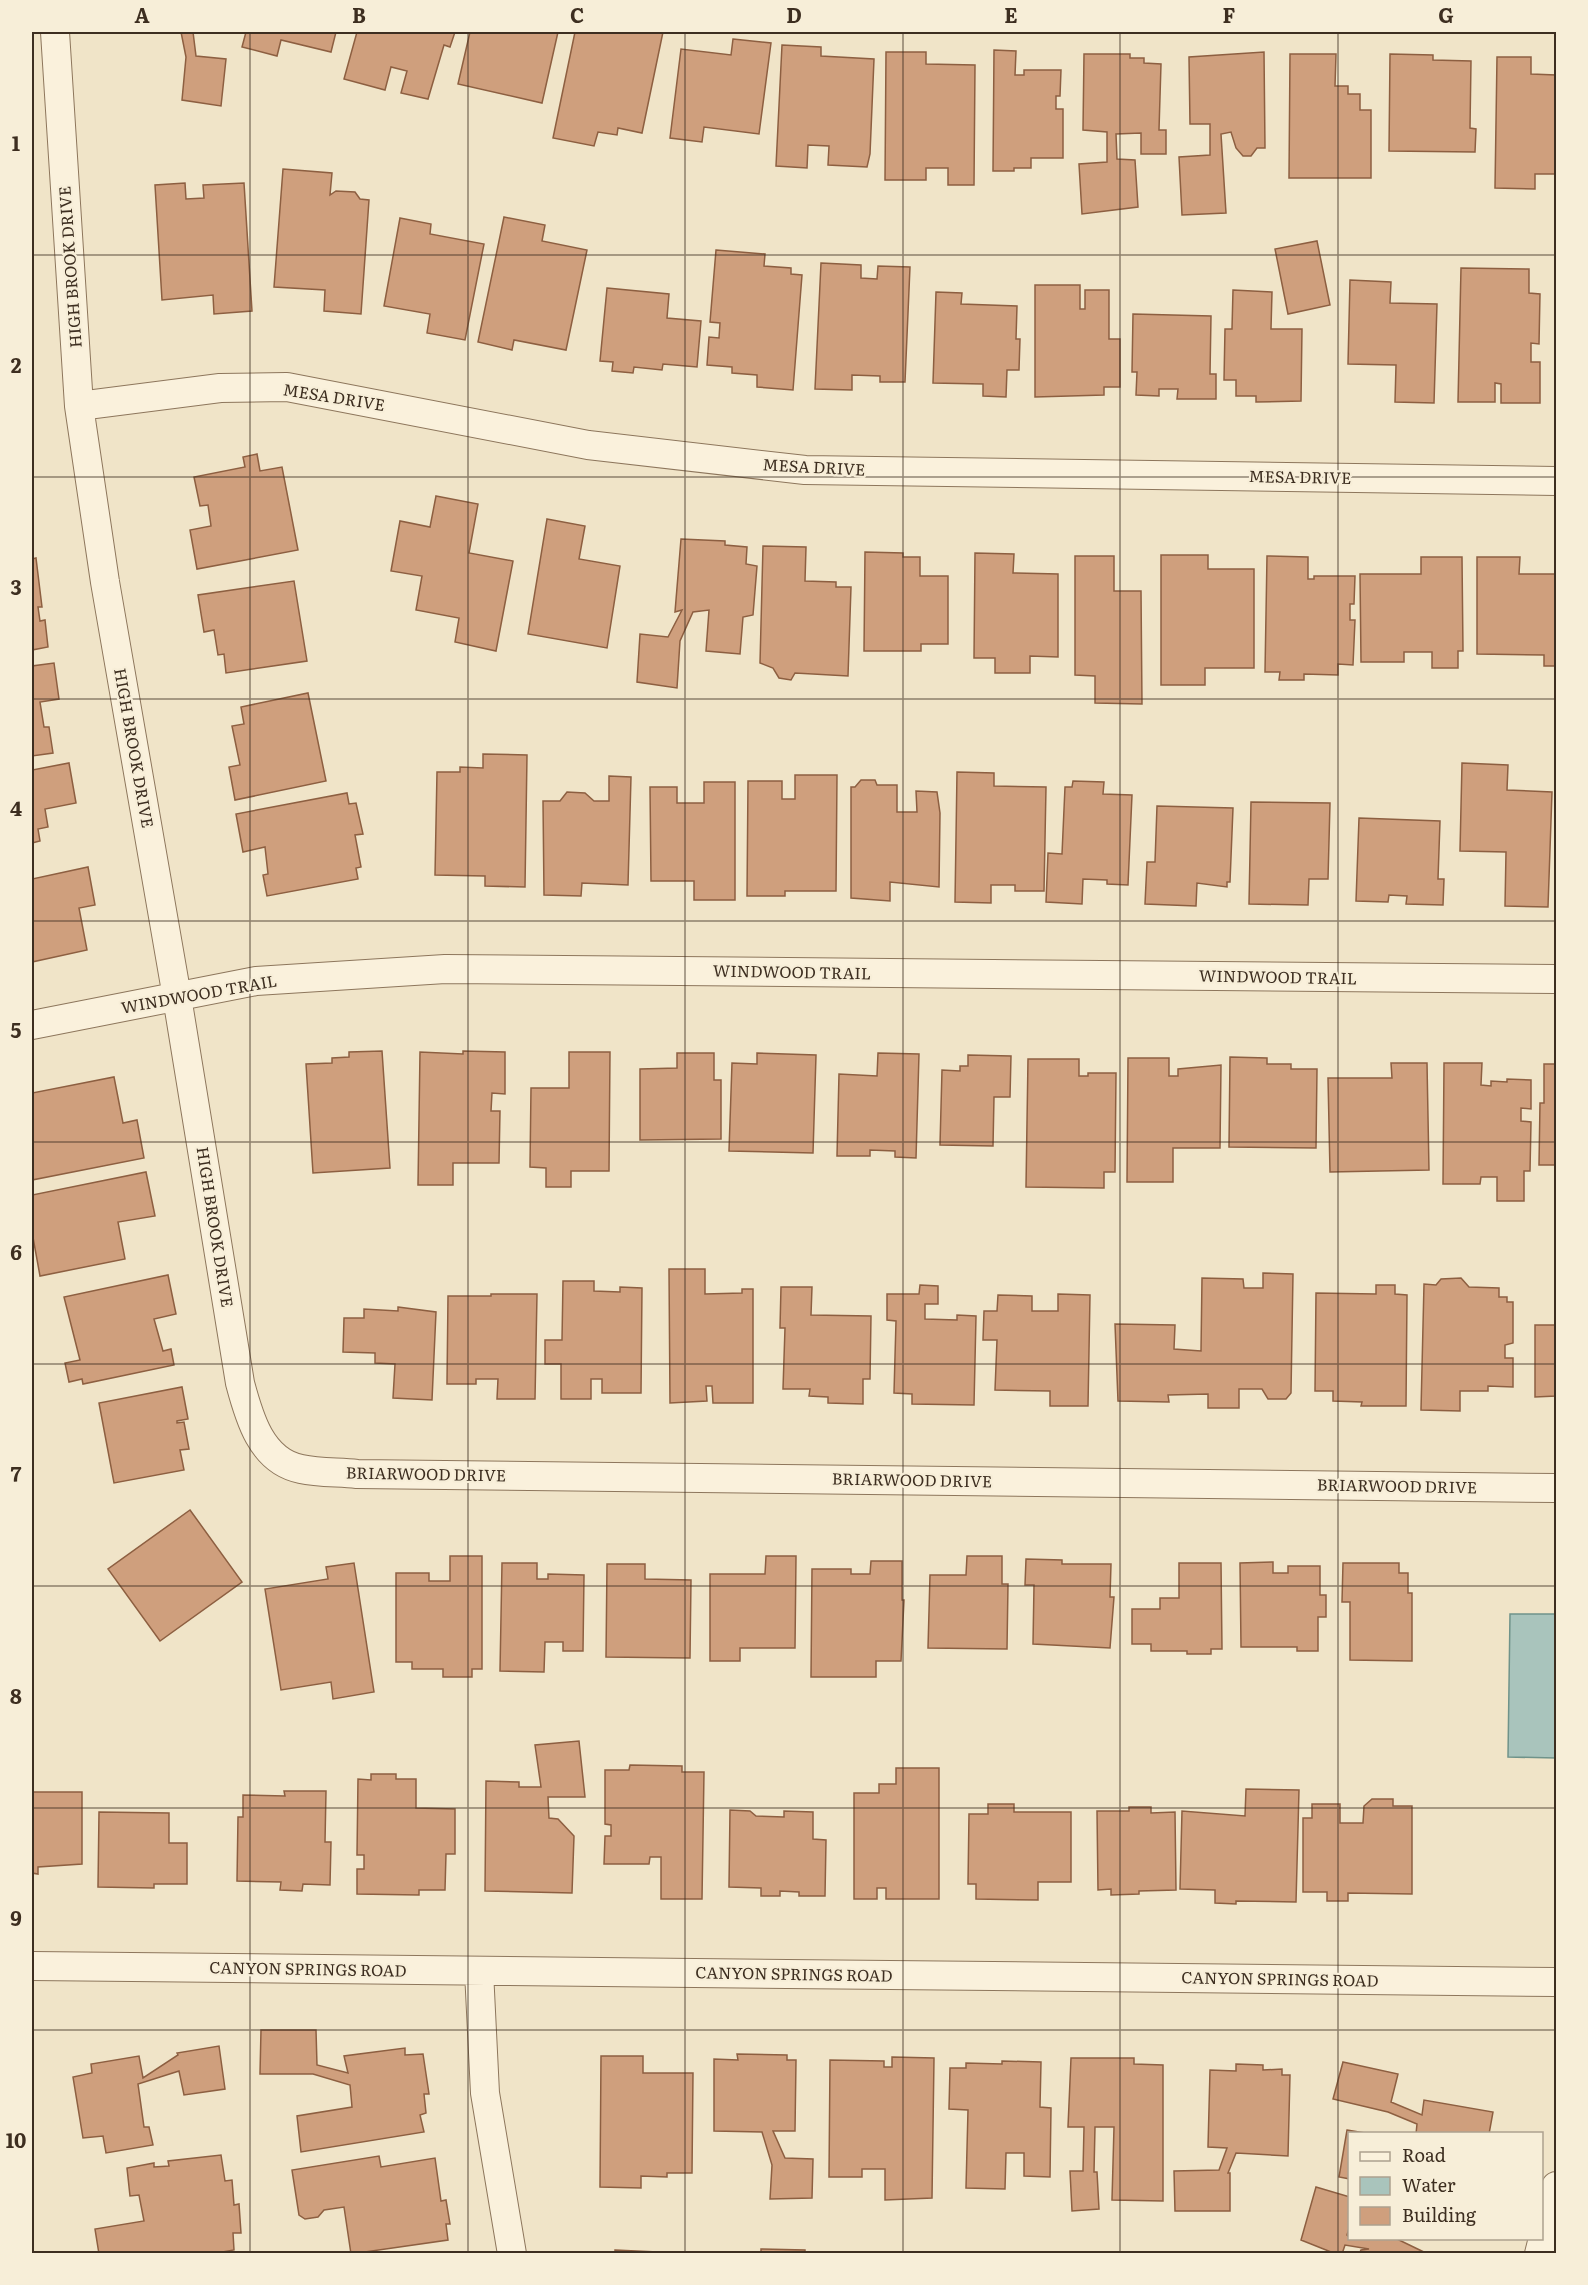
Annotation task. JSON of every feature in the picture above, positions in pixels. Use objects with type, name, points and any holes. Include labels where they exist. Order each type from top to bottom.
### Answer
[{"type":"street","name":"HIGH BROOK DRIVE","points":[[55,32],[79,406],[105,582],[177,997],[240,1383],[249,1416],[270,1454]]},
{"type":"street","name":"MESA DRIVE","points":[[79,406],[220,388],[287,387],[588,445],[805,470],[1557,481]]},
{"type":"street","name":"WINDWOOD TRAIL","points":[[32,1025],[256,981],[445,969],[1557,979]]},
{"type":"street","name":"BRIARWOOD DRIVE","points":[[270,1454],[300,1469],[357,1474],[1557,1488]]},
{"type":"street","name":"CANYON SPRINGS ROAD","points":[[32,1966],[1557,1982]]},
{"type":"street","points":[[479,1971],[485,2093],[512,2253]]},
{"type":"street","points":[[1543,2238],[1557,2186]]},
{"type":"water","points":[[1510,1614],[1556,1614],[1556,1758],[1508,1757]]},
{"type":"building","points":[[181,32],[193,32],[196,56],[226,59],[221,106],[182,100],[186,57]]},
{"type":"building","points":[[246,32],[336,32],[331,52],[281,40],[277,56],[242,47]]},
{"type":"building","points":[[357,32],[455,32],[450,47],[444,45],[428,99],[401,93],[407,71],[391,67],[385,90],[344,79]]},
{"type":"building","points":[[470,32],[558,32],[542,103],[458,84]]},
{"type":"building","points":[[575,32],[663,32],[642,133],[618,128],[617,135],[598,132],[594,146],[553,138]]},
{"type":"building","points":[[733,39],[771,43],[759,134],[704,127],[702,142],[670,138],[681,49],[731,55]]},
{"type":"building","points":[[782,45],[821,47],[821,56],[874,59],[870,154],[867,167],[828,165],[829,146],[808,145],[807,168],[776,166]]},
{"type":"building","points":[[994,50],[1016,51],[1015,75],[1024,75],[1024,70],[1061,70],[1060,96],[1056,96],[1056,109],[1063,109],[1063,158],[1031,158],[1031,168],[993,171]]},
{"type":"building","points":[[886,52],[926,52],[926,64],[975,65],[974,185],[948,185],[948,168],[926,168],[926,180],[885,180]]},
{"type":"building","points":[[1264,52],[1265,148],[1257,148],[1251,156],[1243,156],[1236,148],[1231,132],[1221,134],[1226,213],[1182,215],[1179,157],[1210,155],[1210,124],[1190,124],[1189,57]]},
{"type":"building","points":[[1084,54],[1130,54],[1130,58],[1144,58],[1144,63],[1161,64],[1159,130],[1166,130],[1166,154],[1141,154],[1141,133],[1116,134],[1117,159],[1135,160],[1138,207],[1082,214],[1079,164],[1107,162],[1107,132],[1083,130]]},
{"type":"building","points":[[1290,54],[1336,54],[1335,86],[1348,86],[1348,94],[1360,94],[1360,110],[1371,110],[1371,178],[1289,178]]},
{"type":"building","points":[[1390,54],[1433,55],[1433,60],[1471,61],[1470,128],[1476,129],[1475,152],[1389,151]]},
{"type":"building","points":[[1497,57],[1531,57],[1531,74],[1556,75],[1556,174],[1535,174],[1535,189],[1495,188]]},
{"type":"building","points":[[283,169],[332,173],[330,195],[336,191],[355,192],[360,199],[369,200],[361,314],[324,311],[325,290],[274,287]]},
{"type":"building","points":[[185,183],[186,199],[204,198],[203,185],[244,183],[252,311],[214,314],[213,295],[162,300],[155,185]]},
{"type":"building","points":[[504,217],[545,225],[542,241],[587,250],[566,350],[514,340],[512,350],[478,342]]},
{"type":"building","points":[[400,218],[431,224],[430,234],[484,244],[465,340],[427,333],[430,314],[384,306]]},
{"type":"building","points":[[1317,241],[1330,305],[1288,314],[1275,249]]},
{"type":"building","points":[[716,250],[765,254],[764,266],[791,268],[791,274],[802,275],[793,390],[757,387],[757,375],[732,373],[732,367],[707,365],[709,337],[719,338],[720,323],[710,322]]},
{"type":"building","points":[[821,263],[861,265],[861,278],[877,279],[878,266],[910,267],[905,382],[880,382],[880,376],[852,375],[852,390],[815,389]]},
{"type":"building","points":[[1461,268],[1529,269],[1529,293],[1540,294],[1539,344],[1531,343],[1531,362],[1540,362],[1540,403],[1501,403],[1501,384],[1495,383],[1495,402],[1458,402]]},
{"type":"building","points":[[1350,280],[1391,282],[1390,303],[1437,304],[1434,403],[1395,402],[1396,365],[1348,364]]},
{"type":"building","points":[[1035,285],[1080,285],[1080,309],[1085,309],[1085,290],[1109,290],[1109,339],[1120,339],[1120,387],[1104,387],[1104,395],[1035,397]]},
{"type":"building","points":[[607,288],[669,294],[667,318],[701,321],[697,367],[663,364],[662,370],[634,367],[633,373],[612,371],[613,362],[600,361]]},
{"type":"building","points":[[1233,290],[1272,292],[1271,329],[1302,329],[1301,401],[1256,402],[1256,396],[1236,396],[1236,380],[1224,380],[1225,329],[1232,329]]},
{"type":"building","points":[[936,292],[962,293],[961,304],[1017,306],[1016,339],[1020,339],[1019,370],[1007,370],[1006,397],[983,396],[983,384],[933,383]]},
{"type":"building","points":[[1133,314],[1211,316],[1210,374],[1216,374],[1216,399],[1177,399],[1178,389],[1159,389],[1159,396],[1136,395],[1137,372],[1132,372]]},
{"type":"building","points":[[257,454],[260,471],[282,467],[298,550],[197,569],[190,530],[211,526],[208,505],[200,506],[194,477],[245,467],[243,457]]},
{"type":"building","points":[[436,496],[478,504],[469,553],[513,561],[496,651],[455,642],[459,618],[416,610],[422,576],[391,571],[400,521],[430,527]]},
{"type":"building","points":[[547,519],[585,526],[579,559],[620,566],[607,648],[528,634]]},
{"type":"building","points":[[681,539],[725,541],[725,545],[747,547],[746,564],[757,566],[753,615],[743,617],[740,654],[706,651],[709,610],[693,612],[680,641],[677,688],[637,682],[640,634],[668,637],[682,610],[675,612]]},
{"type":"building","points":[[763,546],[806,547],[805,581],[836,582],[836,587],[851,587],[848,676],[795,673],[791,680],[779,678],[773,668],[760,663]]},
{"type":"building","points":[[865,552],[903,553],[903,557],[920,557],[920,576],[948,576],[948,644],[921,644],[921,651],[864,651]]},
{"type":"building","points":[[975,553],[1014,554],[1013,573],[1058,574],[1058,657],[1030,656],[1030,673],[995,673],[995,658],[974,658]]},
{"type":"building","points":[[1161,555],[1208,555],[1208,569],[1254,569],[1254,668],[1205,668],[1205,685],[1161,685]]},
{"type":"building","points":[[1075,556],[1114,556],[1114,591],[1141,591],[1142,704],[1095,703],[1095,676],[1075,675]]},
{"type":"building","points":[[1267,556],[1308,557],[1308,579],[1314,579],[1314,576],[1355,576],[1354,604],[1350,604],[1350,620],[1355,620],[1353,665],[1338,664],[1338,675],[1304,674],[1304,680],[1279,680],[1280,672],[1265,672]]},
{"type":"building","points":[[1421,557],[1462,557],[1463,651],[1458,651],[1458,668],[1432,668],[1432,652],[1404,652],[1404,662],[1361,662],[1360,574],[1421,574]]},
{"type":"building","points":[[1477,557],[1520,557],[1519,574],[1556,574],[1556,666],[1544,666],[1544,655],[1477,654]]},
{"type":"building","points":[[36,558],[42,607],[38,607],[40,621],[45,620],[48,647],[32,650],[32,559]]},
{"type":"building","points":[[294,581],[307,661],[226,673],[224,654],[218,655],[214,630],[204,632],[198,595]]},
{"type":"building","points":[[54,663],[59,699],[40,702],[44,727],[49,727],[53,753],[32,756],[32,666]]},
{"type":"building","points":[[308,693],[326,781],[235,800],[229,767],[240,765],[232,726],[244,724],[241,707]]},
{"type":"building","points":[[483,754],[527,755],[525,887],[485,886],[485,876],[435,875],[437,772],[460,772],[460,767],[483,768]]},
{"type":"building","points":[[69,763],[76,803],[45,809],[48,827],[38,829],[40,841],[32,843],[32,770]]},
{"type":"building","points":[[1462,763],[1508,765],[1507,790],[1552,792],[1548,907],[1505,906],[1506,852],[1460,851]]},
{"type":"building","points":[[957,772],[994,773],[994,786],[1046,787],[1044,891],[1015,891],[1015,885],[991,885],[991,903],[955,902]]},
{"type":"building","points":[[795,775],[837,775],[836,891],[785,891],[785,896],[747,896],[748,781],[782,781],[782,799],[795,799]]},
{"type":"building","points":[[609,776],[631,777],[628,885],[582,883],[581,896],[544,895],[543,801],[560,801],[567,792],[585,793],[594,801],[609,801]]},
{"type":"building","points":[[861,780],[875,780],[877,785],[897,785],[897,812],[917,812],[916,791],[937,792],[940,813],[939,887],[890,882],[890,901],[851,898],[851,787],[855,787]]},
{"type":"building","points":[[1073,781],[1104,782],[1103,794],[1132,795],[1128,885],[1107,884],[1107,880],[1083,879],[1082,904],[1046,902],[1048,853],[1062,854],[1065,787],[1072,787]]},
{"type":"building","points":[[704,782],[735,782],[735,900],[694,900],[694,881],[651,881],[650,787],[677,787],[677,803],[704,803]]},
{"type":"building","points":[[347,793],[349,804],[356,803],[363,834],[355,835],[361,867],[356,868],[358,879],[267,896],[263,875],[268,874],[265,847],[243,852],[236,814]]},
{"type":"building","points":[[1251,802],[1330,803],[1328,879],[1309,879],[1308,905],[1249,904]]},
{"type":"building","points":[[1157,806],[1233,808],[1230,882],[1227,882],[1227,887],[1197,883],[1196,906],[1145,904],[1147,862],[1155,862]]},
{"type":"building","points":[[1359,818],[1440,821],[1438,879],[1444,879],[1443,905],[1406,904],[1407,896],[1389,895],[1388,902],[1356,901]]},
{"type":"building","points":[[88,867],[95,905],[79,908],[87,950],[32,962],[32,879]]},
{"type":"building","points":[[382,1051],[390,1168],[313,1173],[306,1064],[332,1063],[332,1058],[349,1057],[349,1052]]},
{"type":"building","points":[[463,1051],[505,1052],[505,1094],[492,1093],[491,1111],[500,1111],[499,1163],[453,1163],[453,1185],[418,1185],[420,1052],[463,1054]]},
{"type":"building","points":[[569,1052],[610,1052],[609,1171],[571,1171],[571,1187],[546,1187],[546,1168],[530,1167],[531,1088],[569,1088]]},
{"type":"building","points":[[677,1053],[714,1053],[714,1080],[721,1080],[721,1139],[640,1140],[640,1069],[677,1068]]},
{"type":"building","points":[[757,1053],[816,1055],[813,1153],[729,1151],[732,1063],[757,1064]]},
{"type":"building","points":[[878,1053],[919,1054],[916,1158],[895,1157],[895,1151],[870,1150],[870,1156],[837,1156],[839,1074],[877,1076]]},
{"type":"building","points":[[968,1055],[1011,1056],[1010,1097],[994,1097],[993,1146],[940,1145],[942,1070],[960,1071],[960,1066],[968,1066]]},
{"type":"building","points":[[1230,1057],[1267,1058],[1267,1064],[1291,1064],[1291,1069],[1317,1069],[1316,1148],[1229,1147]]},
{"type":"building","points":[[1128,1058],[1169,1058],[1169,1076],[1178,1076],[1178,1069],[1221,1065],[1220,1148],[1173,1148],[1173,1182],[1127,1182]]},
{"type":"building","points":[[1028,1059],[1079,1059],[1079,1076],[1088,1076],[1088,1073],[1116,1073],[1115,1172],[1104,1172],[1104,1188],[1026,1187]]},
{"type":"building","points":[[1391,1063],[1427,1063],[1429,1170],[1330,1172],[1328,1078],[1392,1078]]},
{"type":"building","points":[[1444,1063],[1482,1063],[1481,1085],[1491,1086],[1491,1081],[1507,1082],[1507,1079],[1531,1080],[1531,1109],[1521,1108],[1521,1121],[1531,1122],[1530,1171],[1524,1171],[1524,1201],[1497,1201],[1497,1177],[1481,1177],[1480,1184],[1443,1184]]},
{"type":"building","points":[[1544,1064],[1556,1064],[1556,1165],[1539,1165],[1540,1103],[1544,1103]]},
{"type":"building","points":[[114,1077],[123,1123],[137,1120],[144,1158],[32,1180],[32,1093]]},
{"type":"building","points":[[146,1172],[155,1216],[118,1222],[125,1259],[40,1276],[32,1232],[32,1195]]},
{"type":"building","points":[[669,1269],[705,1269],[705,1294],[742,1293],[742,1289],[753,1289],[753,1403],[713,1403],[712,1386],[706,1386],[707,1401],[670,1403]]},
{"type":"building","points":[[1263,1273],[1293,1274],[1291,1393],[1286,1399],[1268,1399],[1262,1389],[1239,1389],[1239,1408],[1208,1408],[1208,1394],[1168,1395],[1169,1402],[1118,1401],[1115,1324],[1175,1325],[1174,1349],[1201,1351],[1202,1278],[1243,1279],[1244,1288],[1263,1288]]},
{"type":"building","points":[[168,1275],[176,1314],[154,1319],[163,1351],[171,1349],[174,1365],[83,1384],[82,1379],[69,1382],[65,1363],[80,1360],[64,1297]]},
{"type":"building","points":[[1461,1278],[1469,1287],[1499,1288],[1499,1297],[1507,1297],[1507,1302],[1513,1302],[1513,1343],[1505,1345],[1505,1358],[1513,1358],[1513,1387],[1488,1386],[1488,1391],[1460,1391],[1460,1411],[1421,1410],[1424,1284],[1436,1285],[1441,1279]]},
{"type":"building","points":[[563,1281],[594,1281],[594,1291],[620,1292],[620,1287],[642,1288],[641,1393],[602,1393],[602,1379],[591,1379],[591,1399],[561,1399],[561,1364],[545,1364],[545,1340],[562,1340]]},
{"type":"building","points":[[920,1285],[938,1286],[938,1304],[925,1304],[925,1319],[957,1320],[957,1315],[976,1316],[974,1405],[912,1404],[912,1394],[894,1393],[896,1321],[887,1320],[887,1294],[919,1294]]},
{"type":"building","points":[[1376,1285],[1395,1285],[1395,1294],[1407,1295],[1406,1406],[1361,1406],[1362,1402],[1333,1401],[1333,1391],[1315,1391],[1316,1293],[1376,1294]]},
{"type":"building","points":[[781,1287],[812,1287],[811,1315],[871,1316],[870,1379],[863,1379],[863,1404],[828,1403],[828,1397],[809,1396],[810,1389],[783,1389],[785,1328],[780,1328]]},
{"type":"building","points":[[491,1294],[537,1294],[535,1399],[497,1399],[498,1379],[476,1379],[476,1384],[447,1384],[448,1296],[491,1296]]},
{"type":"building","points":[[1058,1294],[1090,1295],[1088,1406],[1050,1406],[1050,1391],[995,1390],[997,1340],[983,1340],[984,1311],[997,1311],[998,1295],[1032,1296],[1032,1311],[1058,1311]]},
{"type":"building","points":[[398,1307],[436,1312],[432,1400],[393,1398],[395,1364],[375,1363],[375,1353],[343,1352],[344,1318],[364,1318],[364,1309],[398,1311]]},
{"type":"building","points":[[1535,1325],[1556,1325],[1556,1396],[1535,1397]]},
{"type":"building","points":[[182,1387],[188,1419],[177,1421],[177,1423],[184,1422],[189,1449],[180,1450],[184,1470],[114,1483],[99,1403]]},
{"type":"building","points":[[190,1510],[242,1582],[160,1641],[108,1569]]},
{"type":"building","points":[[450,1556],[482,1556],[482,1669],[472,1669],[472,1677],[443,1677],[443,1669],[412,1669],[412,1662],[396,1662],[396,1573],[429,1573],[429,1581],[450,1581]]},
{"type":"building","points":[[766,1556],[796,1556],[795,1648],[740,1648],[740,1661],[710,1661],[710,1574],[765,1574]]},
{"type":"building","points":[[967,1556],[1002,1556],[1002,1584],[1008,1584],[1007,1649],[928,1648],[930,1575],[966,1575]]},
{"type":"building","points":[[1026,1559],[1062,1560],[1062,1564],[1111,1564],[1110,1597],[1114,1597],[1110,1648],[1033,1644],[1034,1585],[1025,1585]]},
{"type":"building","points":[[871,1561],[902,1561],[902,1600],[904,1600],[901,1661],[876,1661],[876,1677],[811,1677],[812,1569],[851,1569],[851,1574],[870,1574]]},
{"type":"building","points":[[1273,1562],[1273,1573],[1288,1573],[1288,1566],[1320,1566],[1320,1595],[1326,1595],[1326,1617],[1318,1617],[1318,1651],[1297,1651],[1297,1647],[1241,1647],[1240,1563]]},
{"type":"building","points":[[354,1563],[374,1692],[333,1699],[331,1682],[281,1690],[265,1589],[328,1579],[326,1567]]},
{"type":"building","points":[[502,1563],[537,1563],[537,1579],[548,1579],[548,1574],[584,1575],[583,1651],[563,1651],[563,1642],[545,1642],[544,1672],[500,1671]]},
{"type":"building","points":[[1179,1563],[1221,1563],[1222,1649],[1211,1649],[1211,1654],[1151,1651],[1151,1644],[1132,1644],[1132,1609],[1160,1609],[1160,1598],[1179,1598]]},
{"type":"building","points":[[1343,1563],[1399,1563],[1399,1573],[1408,1573],[1408,1593],[1412,1593],[1412,1661],[1350,1660],[1350,1602],[1342,1602]]},
{"type":"building","points":[[607,1564],[645,1564],[645,1579],[691,1580],[690,1658],[606,1657]]},
{"type":"building","points":[[579,1741],[585,1797],[548,1797],[549,1818],[558,1819],[574,1836],[572,1893],[485,1891],[486,1781],[519,1782],[519,1787],[541,1787],[535,1745]]},
{"type":"building","points":[[630,1765],[682,1766],[682,1772],[704,1772],[702,1899],[661,1899],[661,1857],[650,1857],[649,1864],[604,1864],[605,1836],[611,1836],[611,1825],[605,1824],[605,1770],[629,1770]]},
{"type":"building","points":[[896,1768],[939,1768],[939,1899],[886,1899],[886,1888],[877,1888],[877,1899],[854,1899],[854,1793],[879,1793],[879,1784],[896,1784]]},
{"type":"building","points":[[371,1774],[396,1774],[396,1779],[416,1779],[416,1808],[455,1809],[455,1854],[446,1854],[445,1890],[419,1890],[419,1895],[357,1894],[357,1869],[364,1869],[364,1855],[357,1855],[358,1779],[371,1780]]},
{"type":"building","points":[[1246,1789],[1299,1790],[1296,1902],[1215,1903],[1215,1890],[1180,1889],[1182,1811],[1245,1816]]},
{"type":"building","points":[[284,1791],[326,1791],[325,1842],[331,1842],[330,1885],[303,1884],[302,1891],[280,1890],[281,1882],[237,1881],[238,1817],[243,1817],[243,1795],[285,1796]]},
{"type":"building","points":[[32,1792],[82,1792],[82,1864],[38,1867],[38,1874],[32,1873]]},
{"type":"building","points":[[1372,1799],[1393,1799],[1393,1806],[1412,1806],[1412,1894],[1348,1893],[1348,1901],[1327,1901],[1327,1892],[1303,1892],[1303,1818],[1312,1818],[1312,1804],[1340,1804],[1340,1823],[1363,1823],[1364,1806]]},
{"type":"building","points":[[988,1804],[1014,1804],[1014,1812],[1071,1812],[1071,1882],[1038,1882],[1038,1900],[976,1899],[976,1884],[968,1884],[969,1814],[988,1814]]},
{"type":"building","points":[[1129,1807],[1151,1807],[1151,1813],[1175,1812],[1176,1890],[1139,1891],[1139,1894],[1111,1895],[1111,1889],[1098,1890],[1097,1811],[1129,1811]]},
{"type":"building","points":[[730,1810],[750,1811],[756,1816],[784,1817],[784,1811],[813,1812],[813,1839],[826,1840],[825,1896],[799,1896],[799,1892],[780,1891],[780,1896],[761,1896],[761,1888],[729,1887]]},
{"type":"building","points":[[99,1812],[169,1813],[169,1843],[187,1843],[187,1884],[154,1884],[154,1888],[98,1887]]},
{"type":"building","points":[[261,2030],[316,2030],[317,2065],[348,2073],[344,2056],[405,2048],[405,2055],[423,2054],[429,2094],[424,2094],[426,2113],[420,2115],[424,2132],[301,2152],[297,2116],[352,2107],[350,2085],[313,2074],[260,2074]]},
{"type":"building","points":[[219,2046],[225,2089],[184,2095],[179,2071],[138,2084],[144,2127],[149,2127],[153,2145],[106,2153],[103,2136],[83,2138],[73,2077],[92,2073],[91,2064],[139,2056],[143,2078],[178,2055],[177,2053]]},
{"type":"building","points":[[737,2054],[787,2055],[787,2060],[796,2060],[795,2131],[773,2131],[785,2158],[813,2159],[812,2198],[770,2199],[772,2165],[762,2132],[714,2131],[714,2059],[738,2060]]},
{"type":"building","points":[[601,2056],[643,2056],[643,2073],[693,2073],[692,2173],[667,2173],[667,2177],[641,2176],[641,2188],[600,2187]]},
{"type":"building","points":[[892,2057],[934,2058],[932,2198],[885,2200],[885,2169],[862,2169],[862,2177],[829,2177],[830,2060],[884,2061],[884,2067],[892,2067]]},
{"type":"building","points":[[1071,2058],[1134,2058],[1134,2064],[1163,2065],[1163,2201],[1112,2200],[1114,2127],[1095,2127],[1094,2172],[1097,2172],[1099,2209],[1072,2211],[1070,2171],[1083,2171],[1084,2127],[1068,2127]]},
{"type":"building","points":[[1002,2061],[1041,2062],[1040,2107],[1051,2108],[1050,2177],[1024,2176],[1024,2153],[1006,2153],[1005,2189],[966,2188],[968,2110],[949,2109],[950,2068],[966,2068],[966,2063],[1002,2064]]},
{"type":"building","points":[[1343,2062],[1398,2074],[1391,2102],[1422,2115],[1424,2100],[1493,2112],[1489,2132],[1416,2132],[1417,2124],[1388,2112],[1333,2099]]},
{"type":"building","points":[[1236,2064],[1263,2065],[1263,2070],[1282,2069],[1282,2075],[1290,2075],[1288,2156],[1236,2153],[1228,2173],[1230,2173],[1230,2211],[1175,2211],[1174,2171],[1219,2170],[1227,2148],[1208,2147],[1210,2070],[1236,2071]]},
{"type":"building","points":[[1347,2130],[1359,2132],[1348,2132],[1348,2179],[1339,2177]]},
{"type":"building","points":[[221,2155],[225,2181],[232,2180],[234,2205],[239,2204],[241,2233],[233,2233],[234,2250],[211,2254],[99,2254],[95,2229],[144,2221],[139,2195],[130,2196],[127,2168],[154,2163],[154,2167],[169,2166],[168,2161]]},
{"type":"building","points":[[379,2156],[381,2167],[435,2158],[441,2201],[446,2200],[450,2224],[446,2224],[448,2240],[351,2254],[344,2207],[324,2210],[318,2217],[305,2219],[299,2215],[292,2170]]},
{"type":"building","points":[[1316,2187],[1348,2196],[1348,2240],[1399,2240],[1428,2254],[1359,2254],[1361,2250],[1369,2249],[1345,2245],[1342,2254],[1336,2254],[1301,2240]]},
{"type":"building","points":[[761,2249],[805,2250],[805,2254],[761,2254]]},
{"type":"building","points":[[615,2250],[657,2252],[657,2254],[615,2254]]}]
